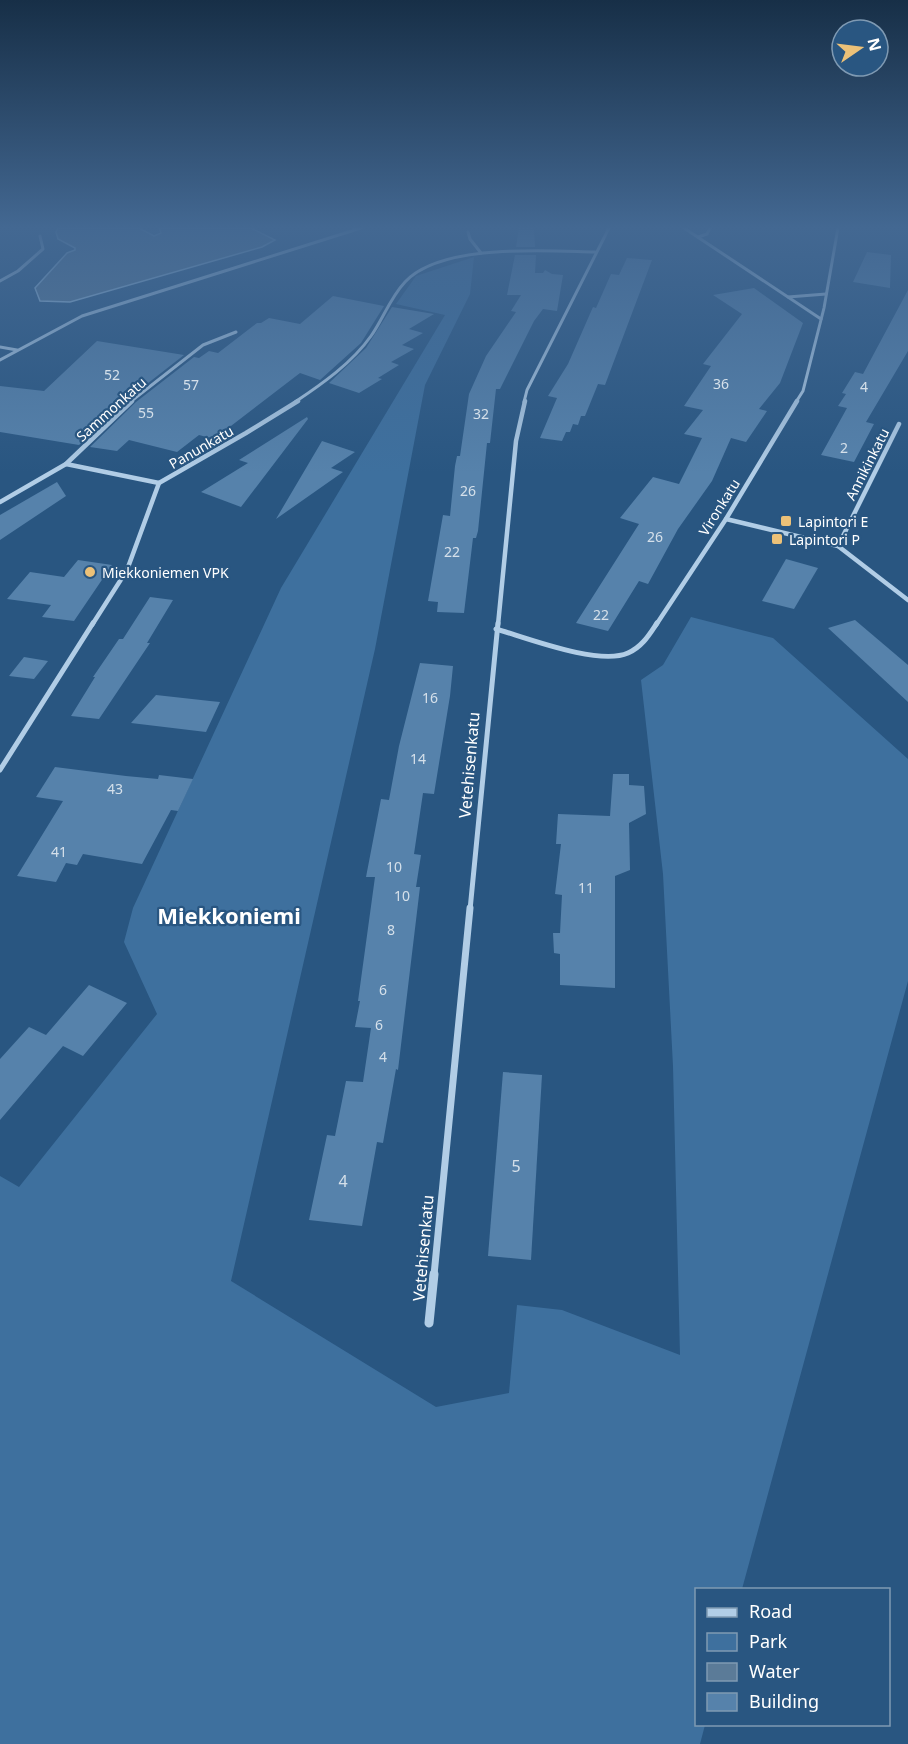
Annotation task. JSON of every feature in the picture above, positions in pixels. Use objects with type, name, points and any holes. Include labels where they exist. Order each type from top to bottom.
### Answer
[{"type":"street","points":[[0,360],[82,316],[103,309]]},
{"type":"street","name":"Panunkatu","points":[[0,770],[127,570],[159,483],[254,429],[330,377],[369,339],[386,309]]},
{"type":"street","name":"Vetehisenkatu","points":[[429,1323],[516,441],[527,390],[567,309]]},
{"type":"street","points":[[807,309],[821,319]]},
{"type":"street","name":"Vironkatu","points":[[496,629],[598,656],[617,656],[634,651],[645,641],[726,519],[803,391],[823,309]]},
{"type":"street","name":"Sammonkatu","points":[[0,502],[66,464],[135,398],[203,345],[236,332]]},
{"type":"street","points":[[0,347],[17,350]]},
{"type":"street","name":"Annikinkatu","points":[[838,546],[899,424]]},
{"type":"street","points":[[66,464],[159,483]]},
{"type":"street","points":[[726,519],[838,546],[908,600]]},
{"type":"green space","points":[[420,309],[462,309],[425,385],[375,649],[231,1281],[436,1407],[509,1393],[517,1305],[562,1310],[680,1355],[673,1066],[663,874],[641,680],[663,665],[691,617],[773,638],[908,759],[908,981],[742,1588],[695,1588],[695,1726],[705,1726],[700,1744],[0,1744],[0,1176],[19,1187],[157,1014],[124,942],[133,908],[281,588],[445,315]]},
{"type":"building","points":[[317,309],[382,309],[361,343],[320,380],[300,373],[214,439],[199,435],[177,452],[129,440],[117,451],[90,447],[136,402],[194,357],[199,358],[209,351],[218,353],[257,323],[269,318],[300,324]]},
{"type":"building","points":[[390,309],[434,314],[409,329],[423,333],[402,345],[414,349],[391,362],[399,365],[378,378],[382,379],[359,393],[329,383],[366,348]]},
{"type":"building","points":[[543,309],[534,321],[500,389],[496,389],[490,443],[487,443],[478,531],[476,538],[473,538],[464,613],[437,612],[438,602],[428,601],[443,515],[450,516],[455,466],[457,456],[460,456],[469,394],[486,356],[516,312],[511,311]]},
{"type":"building","points":[[592,309],[633,309],[605,385],[598,384],[585,416],[581,416],[578,425],[573,424],[570,432],[566,432],[562,441],[540,438],[557,398],[548,396],[568,364]]},
{"type":"building","points":[[735,309],[784,309],[803,323],[780,383],[759,409],[767,411],[746,442],[731,438],[712,481],[678,529],[648,584],[639,581],[608,631],[576,623],[639,524],[620,518],[653,477],[679,484],[702,438],[684,434],[703,410],[684,406],[711,366],[703,364],[742,314]]},
{"type":"building","points":[[898,309],[908,309],[908,351],[866,422],[874,424],[854,462],[821,455],[847,408],[838,406],[846,394],[842,393],[855,372],[863,374]]},
{"type":"building","points":[[97,341],[184,355],[129,398],[79,445],[0,432],[0,386],[44,391]]},
{"type":"building","points":[[307,417],[308,419],[241,507],[201,492],[248,463],[239,460]]},
{"type":"building","points":[[322,441],[355,452],[331,468],[343,472],[276,519]]},
{"type":"building","points":[[57,482],[66,496],[0,540],[0,515]]},
{"type":"building","points":[[786,559],[818,568],[794,609],[762,601]]},
{"type":"building","points":[[78,560],[112,565],[74,621],[42,617],[51,605],[7,599],[30,572],[64,577]]},
{"type":"building","points":[[150,597],[173,600],[147,643],[150,643],[99,719],[71,716],[95,677],[93,677],[119,639],[123,639]]},
{"type":"building","points":[[855,620],[908,665],[908,702],[828,628]]},
{"type":"building","points":[[24,657],[48,661],[34,679],[9,676]]},
{"type":"building","points":[[420,663],[453,666],[434,794],[423,793],[414,854],[421,855],[416,887],[420,887],[398,1070],[396,1069],[383,1143],[377,1142],[362,1226],[309,1220],[327,1135],[335,1136],[346,1081],[363,1082],[371,1028],[355,1027],[375,877],[366,877],[381,799],[389,800],[399,746]]},
{"type":"building","points":[[156,695],[220,702],[206,732],[131,723]]},
{"type":"building","points":[[55,767],[158,779],[159,775],[193,779],[178,811],[171,810],[142,864],[83,854],[77,865],[66,863],[56,882],[17,876],[63,801],[36,797]]},
{"type":"building","points":[[613,774],[629,774],[629,785],[644,786],[646,814],[629,823],[630,870],[615,876],[615,988],[560,985],[560,954],[554,953],[553,933],[560,933],[562,895],[555,894],[561,844],[556,844],[558,814],[610,816]]},
{"type":"building","points":[[89,985],[127,1003],[83,1056],[63,1046],[0,1120],[0,1059],[29,1027],[46,1035]]},
{"type":"building","points":[[503,1072],[542,1075],[531,1260],[488,1256]]},
{"type":"place","name":"Lapintori E","points":[[786,521]]},
{"type":"place","name":"Lapintori P","points":[[777,539]]},
{"type":"place","name":"Miekkoniemen VPK","points":[[90,572]]},
{"type":"district","name":"Miekkoniemi","points":[[229,915]]}]
